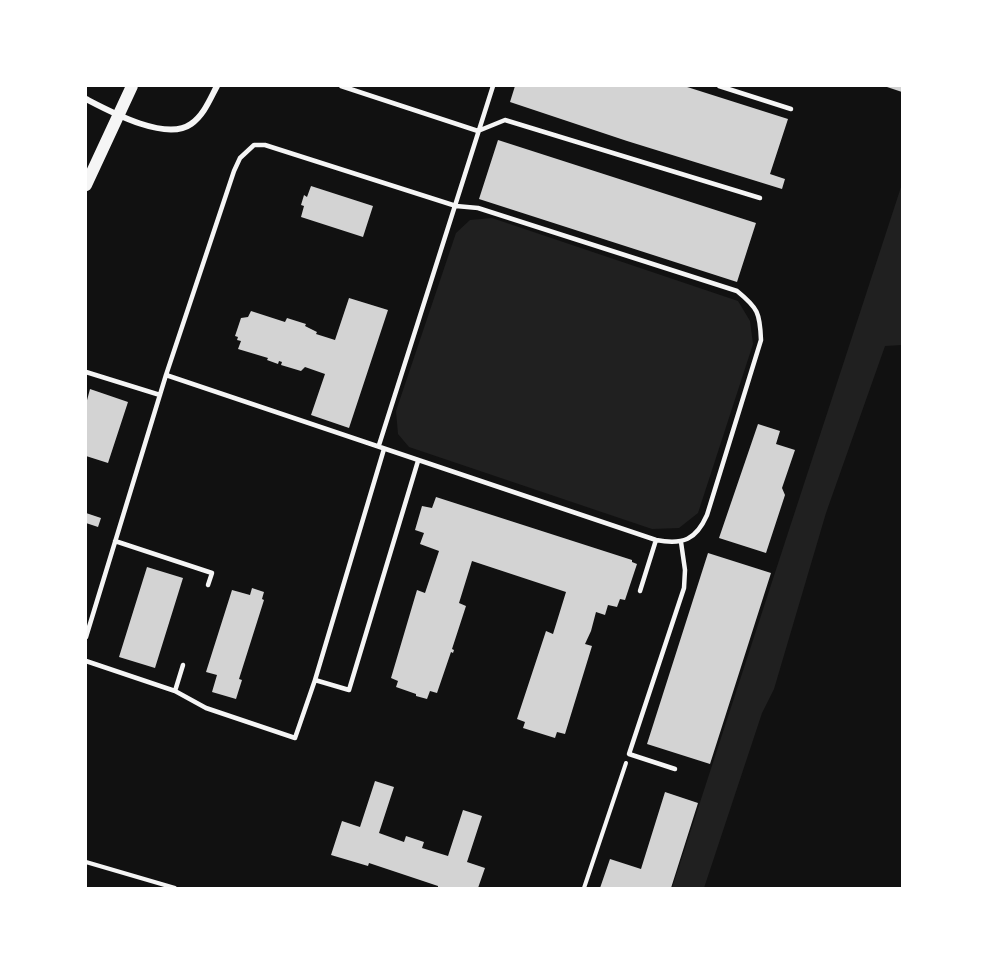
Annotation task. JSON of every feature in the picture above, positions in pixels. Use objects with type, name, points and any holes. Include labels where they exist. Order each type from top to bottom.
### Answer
[{"type":"main road","points":[[86,185],[132,86]]},
{"type":"street","points":[[86,99],[118,116],[143,125],[180,129],[188,126],[201,115],[217,86]]},
{"type":"lane","points":[[340,86],[478,131],[505,120],[760,198]]},
{"type":"lane","points":[[379,445],[492,86]]},
{"type":"lane","points":[[719,86],[791,109]]},
{"type":"lane","points":[[86,637],[166,375],[234,171],[240,158],[250,147],[265,145],[456,206],[478,208],[737,291],[752,303],[760,319],[761,340],[707,515],[696,535],[681,542],[656,540],[166,375]]},
{"type":"lane","points":[[86,372],[160,395]]},
{"type":"lane","points":[[86,662],[175,692],[206,708],[296,738],[384,449]]},
{"type":"lane","points":[[315,680],[349,690],[418,461]]},
{"type":"lane","points":[[640,591],[656,540]]},
{"type":"lane","points":[[115,541],[212,573],[208,585]]},
{"type":"lane","points":[[675,769],[629,754],[684,588],[685,570],[681,542]]},
{"type":"lane","points":[[175,692],[183,665]]},
{"type":"path","points":[[584,888],[629,754]]},
{"type":"path","points":[[86,862],[176,888]]},
{"type":"shaded area","points":[[902,184],[902,345],[885,346],[826,513],[774,689],[762,713],[704,888],[672,888]]},
{"type":"shaded area","points":[[492,218],[738,301],[750,321],[753,344],[698,513],[679,528],[652,529],[409,447],[398,434],[396,411],[456,233],[470,220]]},
{"type":"building","points":[[515,86],[684,86],[788,119],[770,174],[785,179],[782,189],[510,102]]},
{"type":"building","points":[[884,86],[902,86],[902,92]]},
{"type":"building","points":[[498,140],[756,223],[737,282],[479,199]]},
{"type":"building","points":[[311,186],[373,206],[363,237],[301,217],[304,195],[307,197]]},
{"type":"building","points":[[349,298],[388,310],[349,428],[311,415],[325,374],[305,367],[301,371],[281,365],[282,362],[279,361],[278,364],[267,360],[268,358],[238,349],[241,341],[235,336],[241,318],[248,317],[251,311],[285,322],[287,318],[306,324],[305,326],[317,332],[316,334],[335,340]]},
{"type":"building","points":[[90,389],[128,402],[108,463],[86,456],[86,404]]},
{"type":"building","points":[[758,424],[780,431],[776,444],[795,450],[782,488],[785,495],[766,553],[719,538]]},
{"type":"building","points":[[436,497],[632,560],[637,564],[625,600],[620,599],[617,607],[608,605],[605,615],[596,612],[585,644],[592,646],[565,734],[557,732],[555,738],[523,728],[525,722],[517,719],[546,631],[553,634],[566,592],[472,561],[459,603],[466,606],[452,649],[453,653],[451,652],[437,693],[430,691],[427,699],[416,696],[416,694],[396,687],[398,681],[391,678],[417,590],[425,593],[439,551],[420,544],[424,533],[415,530],[422,506],[432,508]]},
{"type":"building","points":[[86,513],[101,518],[98,527],[86,523]]},
{"type":"building","points":[[708,553],[771,573],[710,764],[647,744]]},
{"type":"building","points":[[147,567],[183,578],[155,668],[119,657]]},
{"type":"building","points":[[252,588],[264,592],[262,599],[264,600],[239,679],[242,680],[236,699],[212,692],[217,675],[206,672],[232,590],[250,595]]},
{"type":"building","points":[[375,781],[394,787],[379,833],[404,842],[406,836],[424,842],[422,848],[448,856],[463,810],[482,816],[467,862],[485,868],[478,888],[438,888],[438,886],[369,863],[368,866],[331,855],[342,821],[360,827]]},
{"type":"building","points":[[665,792],[698,803],[671,888],[600,888],[610,859],[641,869]]}]
